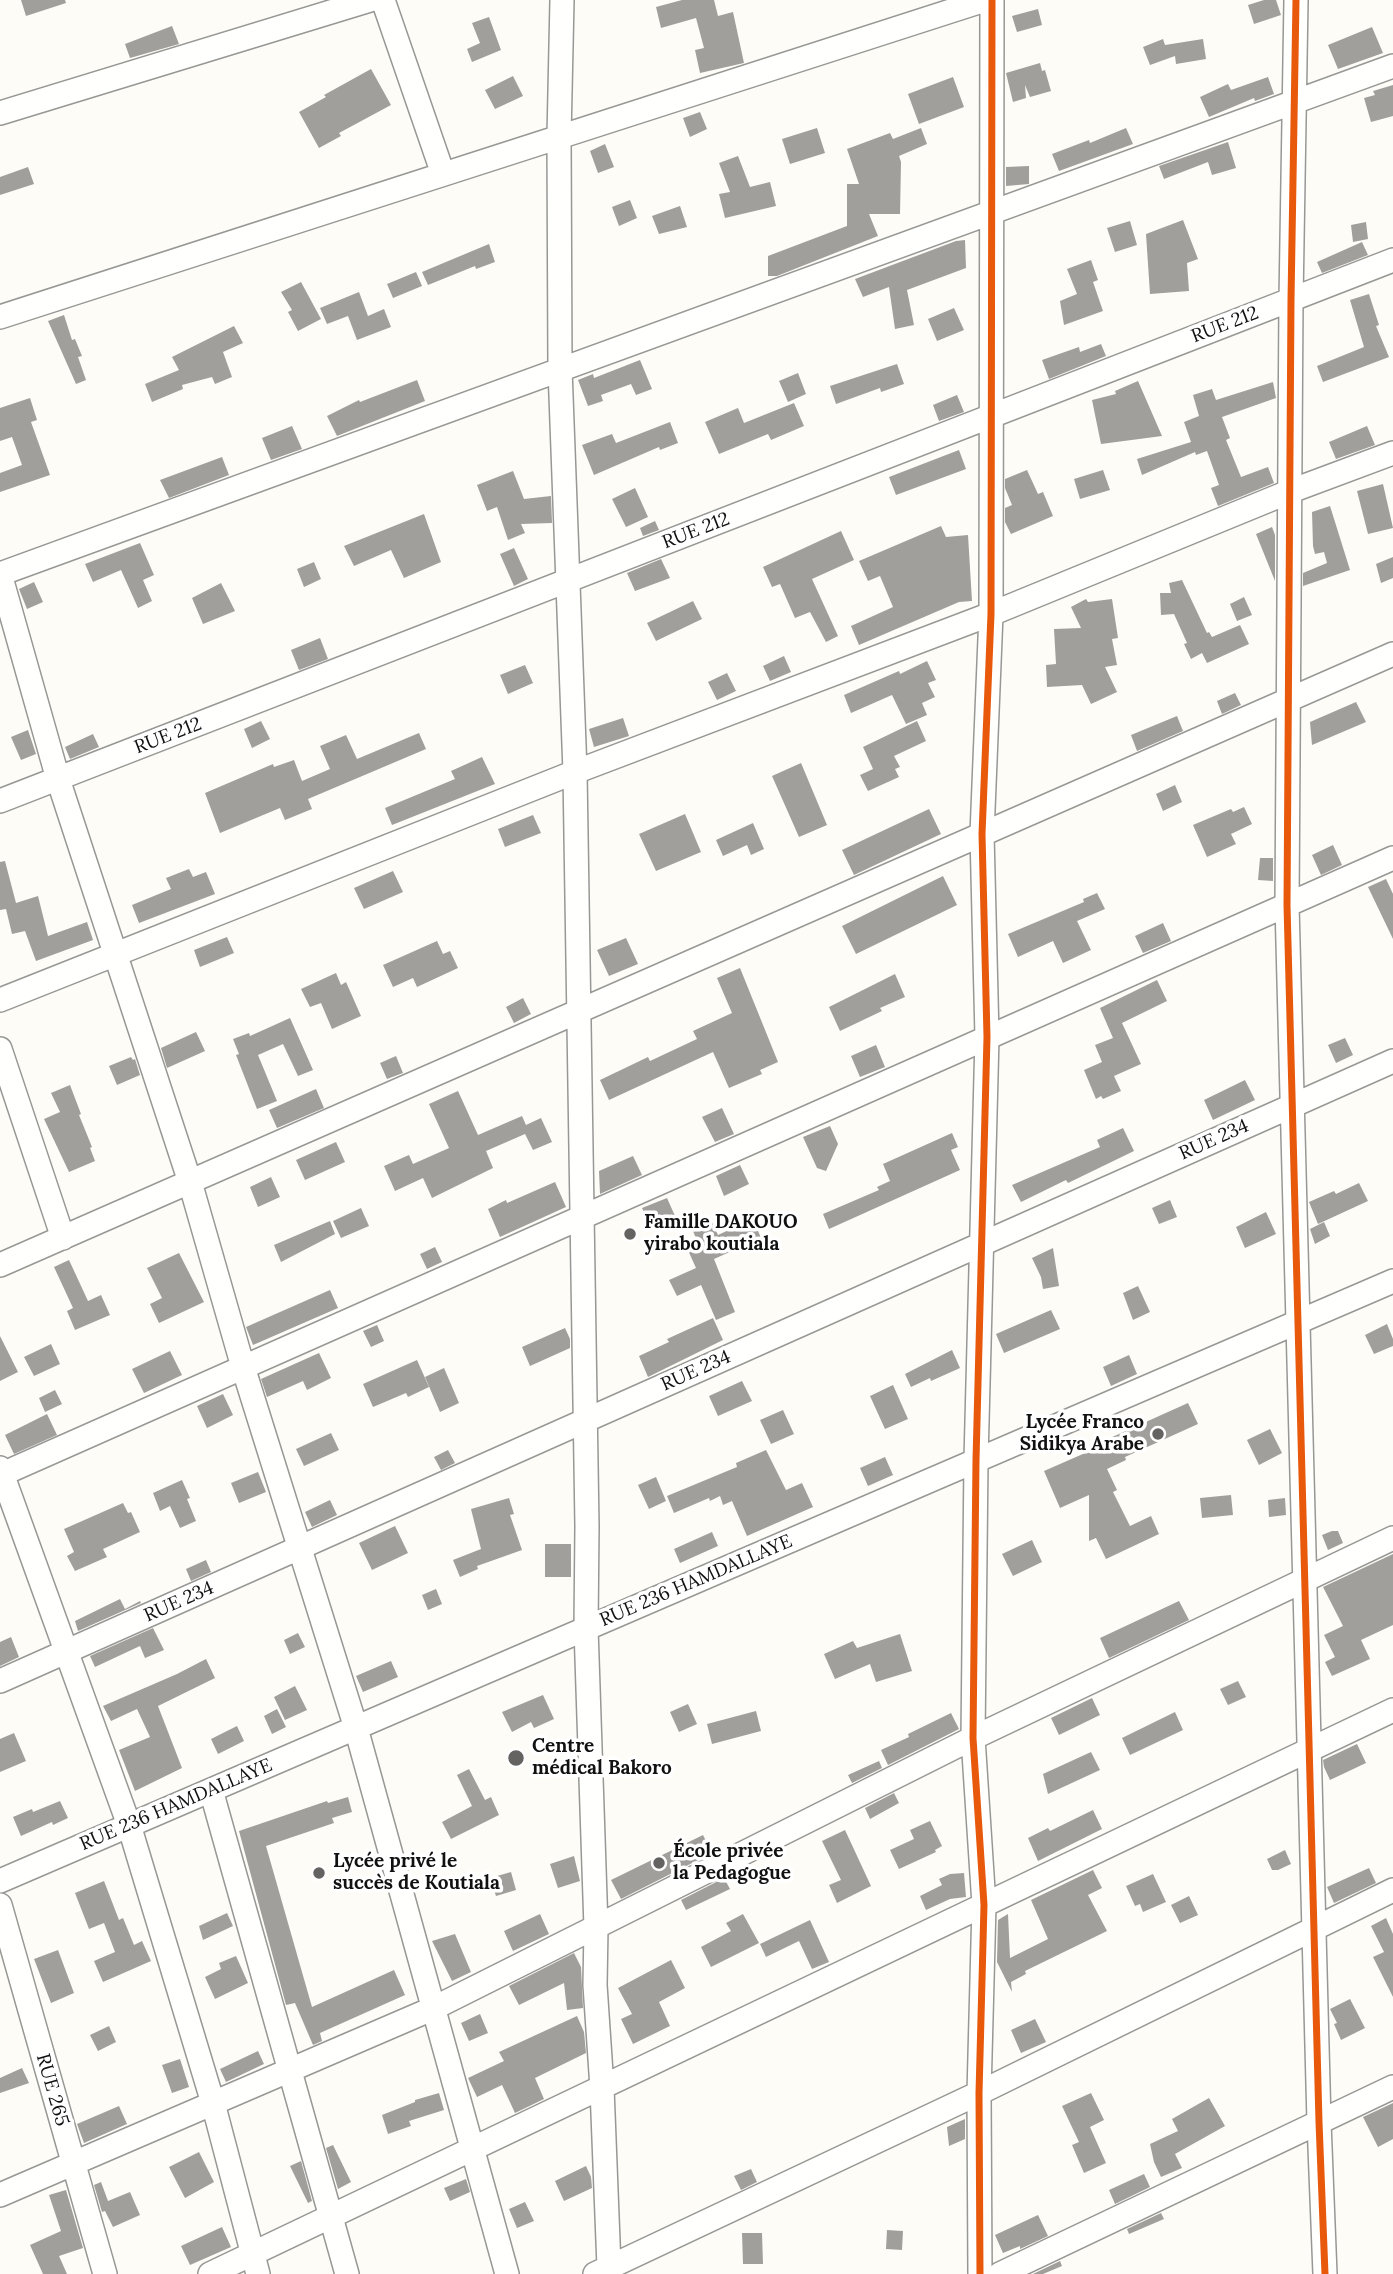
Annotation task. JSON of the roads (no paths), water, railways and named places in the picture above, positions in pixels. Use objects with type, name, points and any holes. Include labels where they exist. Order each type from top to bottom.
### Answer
[{"type":"street","points":[[0,113],[370,0]]},
{"type":"street","points":[[383,0],[443,174]]},
{"type":"street","points":[[562,0],[559,137],[560,369],[575,772],[586,1629],[596,1928],[595,1985],[603,2088],[602,2271],[979,2093],[1393,1889]]},
{"type":"street","points":[[0,317],[985,0]]},
{"type":"street","points":[[980,2274],[979,2093],[984,1905],[973,1738],[976,1460],[987,1037],[982,834],[991,614],[992,0]]},
{"type":"street","points":[[1296,0],[1287,905],[1325,2274]]},
{"type":"street","points":[[507,2274],[356,1728],[243,1367],[190,1182],[58,779],[0,574],[1393,66]]},
{"type":"street","name":"RUE 212","points":[[0,802],[1393,260]]},
{"type":"street","points":[[0,1000],[575,772],[991,614],[1291,491],[1393,453]]},
{"type":"street","points":[[0,1265],[1393,654]]},
{"type":"street","points":[[256,2265],[213,2103],[130,1825],[1,1472],[1393,858]]},
{"type":"street","points":[[0,1049],[63,1238]]},
{"type":"street","name":"RUE 234","points":[[0,1681],[1393,1061]]},
{"type":"street","name":"RUE 236 HAMDALLAYE","points":[[0,1881],[1393,1281]]},
{"type":"street","points":[[0,2195],[434,2008],[973,1738],[1393,1538]]},
{"type":"street","points":[[210,2274],[256,2265],[331,2218],[1393,1710]]},
{"type":"street","points":[[211,1790],[347,2274]]},
{"type":"street","name":"RUE 265","points":[[0,1905],[105,2274]]},
{"type":"street","points":[[1000,2274],[1393,2087]]},
{"type":"place","name":"Famille DAKOUO yirabo koutiala","points":[[630,1234]]},
{"type":"place","name":"Lycée Franco Sidikya Arabe","points":[[1158,1434]]},
{"type":"place","name":"Centre médical Bakoro","points":[[516,1758]]},
{"type":"place","name":"École privée la Pedagogue","points":[[659,1863]]},
{"type":"place","name":"Lycée privé le succès de Koutiala","points":[[319,1873]]}]
